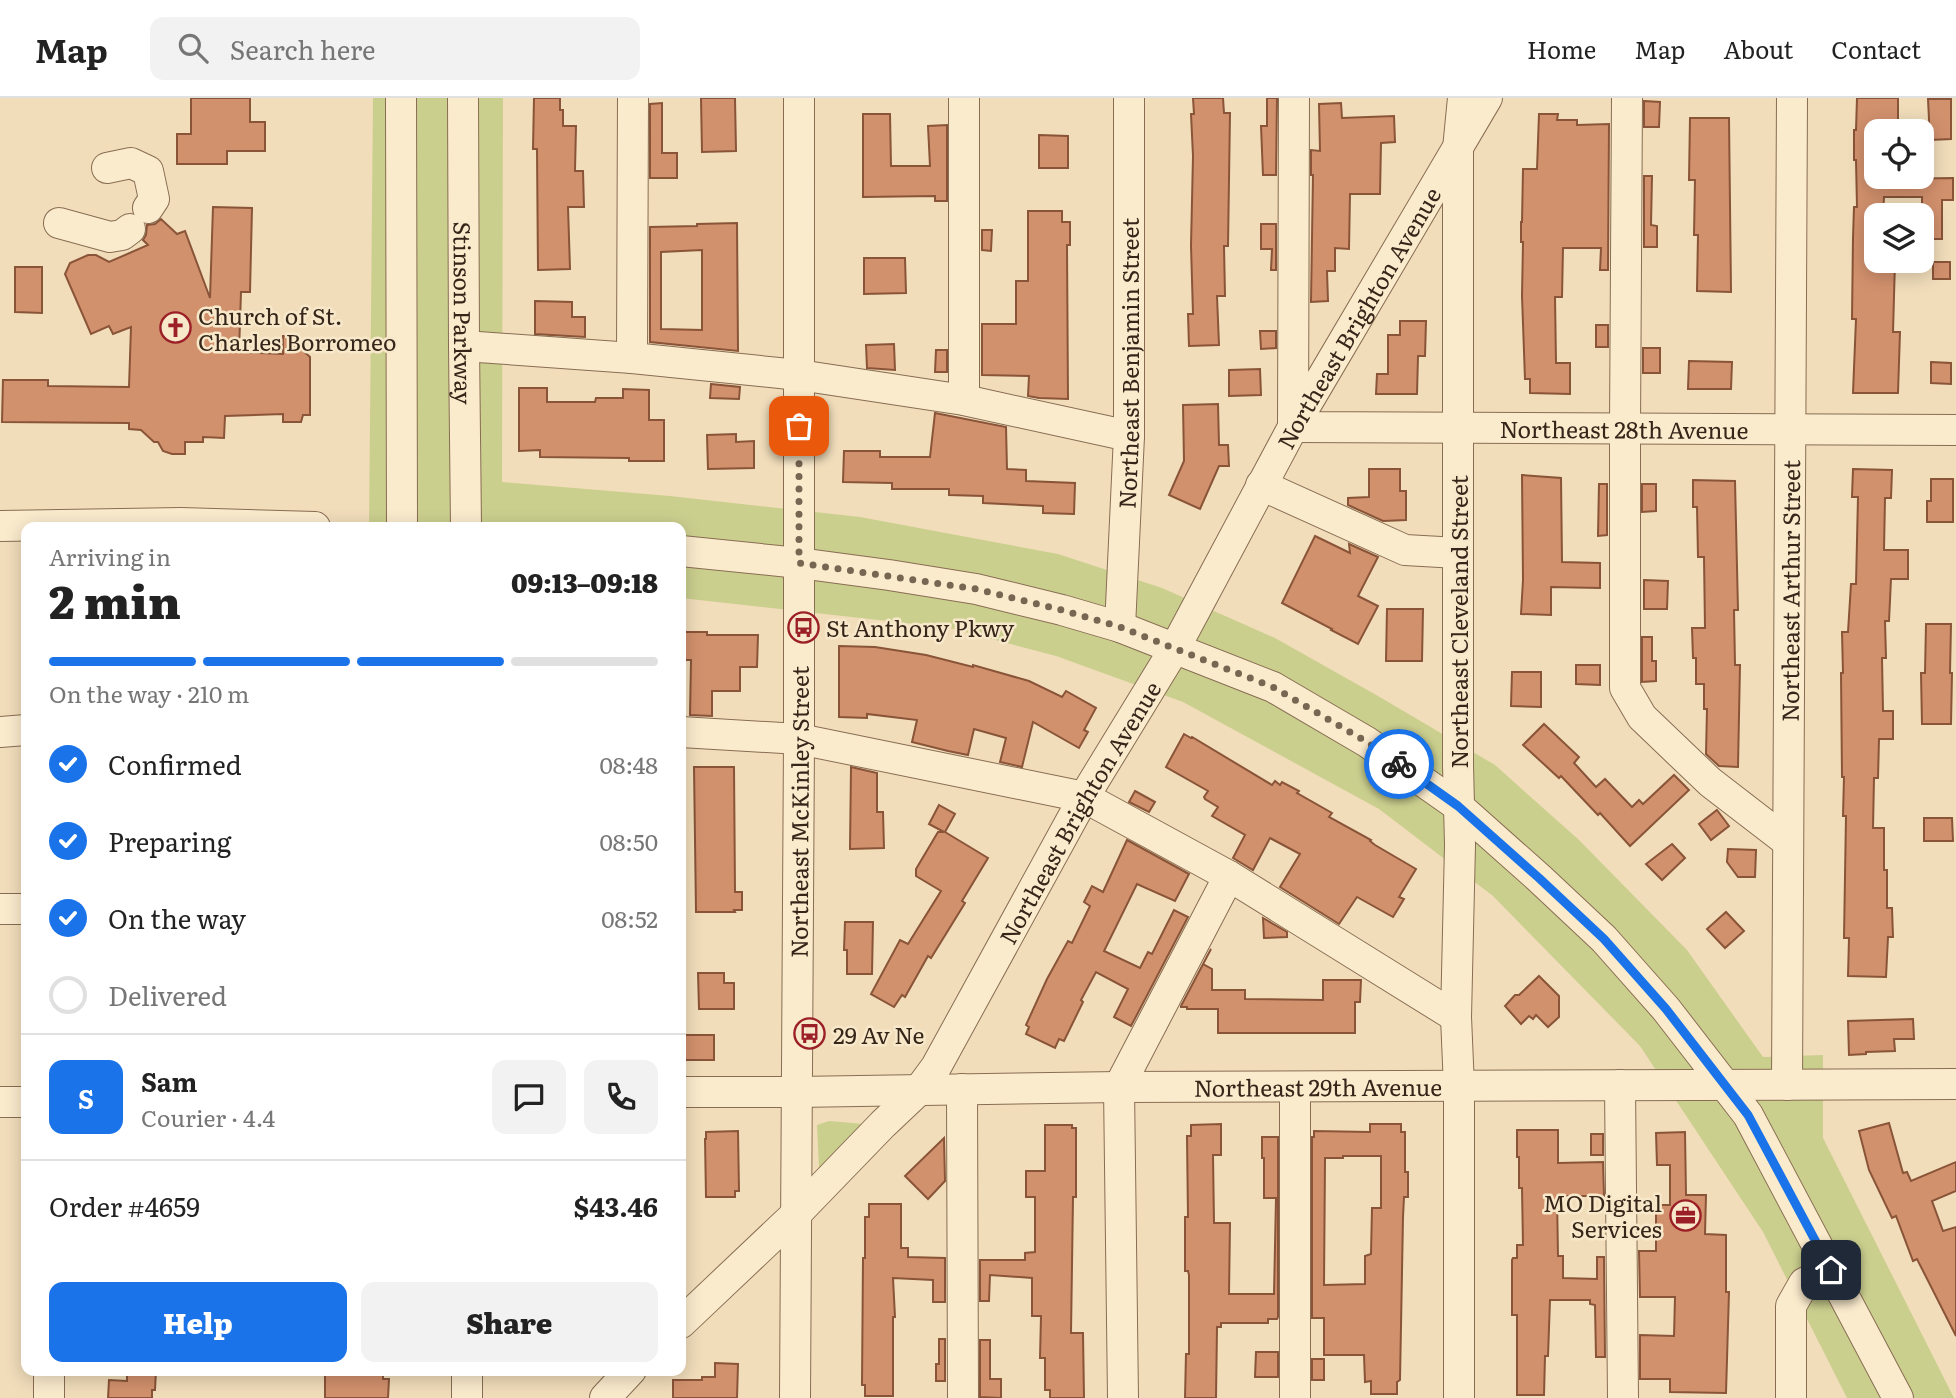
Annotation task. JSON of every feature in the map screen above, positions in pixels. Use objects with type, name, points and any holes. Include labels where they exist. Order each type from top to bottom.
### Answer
[{"type":"street","points":[[401,98],[402,522]]},
{"type":"street","name":"Stinson Parkway","points":[[463,98],[466,522]]},
{"type":"street","points":[[632,358],[633,98]]},
{"type":"street","name":"Northeast McKinley Street","points":[[795,1398],[799,98]]},
{"type":"street","points":[[964,98],[964,400]]},
{"type":"street","name":"Northeast Benjamin Street","points":[[1120,627],[1129,436],[1129,98]]},
{"type":"street","points":[[1293,427],[1294,98]]},
{"type":"street","name":"Northeast Cleveland Street","points":[[1459,1398],[1459,1087],[1456,1017],[1460,845],[1458,149],[1463,98]]},
{"type":"street","name":"Northeast Brighton Avenue","points":[[686,1318],[796,1215],[919,1090],[936,1067],[1084,797],[1175,648],[1293,427],[1488,98]]},
{"type":"street","points":[[1627,98],[1625,688],[1642,717],[1710,782],[1788,842]]},
{"type":"street","name":"Northeast Arthur Street","points":[[1787,1085],[1792,98]]},
{"type":"street","points":[[59,223],[110,237],[122,235],[139,218],[154,199],[148,171],[131,163],[107,168]]},
{"type":"street","points":[[464,346],[632,358],[799,375],[964,400],[1129,436]]},
{"type":"street","name":"Northeast 28th Avenue","points":[[1293,427],[1956,430]]},
{"type":"street","points":[[1261,485],[1405,550],[1458,553]]},
{"type":"street","points":[[0,526],[21,526]]},
{"type":"street","points":[[686,552],[799,563],[976,589],[1062,610],[1120,627],[1273,687],[1367,742],[1458,806],[1539,878],[1604,939],[1666,1009],[1748,1115],[1898,1398]]},
{"type":"street","points":[[0,732],[21,730]]},
{"type":"street","points":[[686,732],[799,739],[1084,797],[1229,876],[1456,1017]]},
{"type":"street","points":[[1123,1398],[1119,1087],[1229,876]]},
{"type":"street","points":[[0,909],[21,909]]},
{"type":"street","name":"Northeast 29th Avenue","points":[[686,1091],[1956,1084]]},
{"type":"street","points":[[1620,1086],[1623,1398]]},
{"type":"street","points":[[1295,1087],[1295,1398]]},
{"type":"street","points":[[962,1089],[962,1398]]},
{"type":"street","points":[[0,1102],[21,1101]]},
{"type":"street","points":[[1791,1398],[1791,1306],[1804,1283],[1831,1270]]},
{"type":"street","points":[[49,1376],[49,1398]]},
{"type":"street","points":[[467,1376],[467,1398]]},
{"type":"street","points":[[605,1398],[625,1376]]},
{"type":"street","points":[[631,1376],[632,1398]]},
{"type":"green space","points":[[373,98],[503,98],[502,482],[670,496],[860,517],[1058,554],[1162,588],[1275,638],[1495,765],[1579,840],[1687,950],[1763,1057],[1823,1055],[1823,1138],[1954,1398],[1847,1398],[1763,1232],[1640,1046],[1493,896],[1379,809],[1183,702],[1056,656],[950,628],[686,599],[686,522],[369,522]]},
{"type":"green space","points":[[829,1121],[864,1124],[819,1168],[817,1125]]},
{"type":"building","points":[[191,98],[250,98],[250,122],[265,122],[265,151],[227,151],[227,164],[177,164],[177,134],[191,134]]},
{"type":"building","points":[[534,98],[560,98],[563,126],[576,126],[575,171],[583,171],[584,207],[568,207],[570,269],[538,270],[537,149],[533,149]]},
{"type":"building","points":[[701,98],[735,98],[736,151],[702,152]]},
{"type":"building","points":[[1193,98],[1223,98],[1224,113],[1230,113],[1228,246],[1224,246],[1225,296],[1217,296],[1219,345],[1189,346],[1188,314],[1193,314]]},
{"type":"building","points":[[1267,98],[1277,98],[1276,175],[1263,175],[1261,126],[1267,126]]},
{"type":"building","points":[[1857,98],[1898,98],[1898,119],[1864,119],[1864,189],[1934,189],[1934,178],[1953,178],[1953,200],[1942,200],[1942,239],[1934,239],[1934,203],[1922,203],[1922,197],[1884,197],[1884,203],[1864,203],[1864,273],[1895,273],[1893,332],[1900,332],[1898,393],[1853,393],[1856,319],[1852,319],[1854,207],[1857,207],[1854,160]]},
{"type":"building","points":[[1928,99],[1951,99],[1951,139],[1934,140],[1934,119],[1929,119]]},
{"type":"building","points":[[1644,101],[1660,102],[1659,127],[1644,127]]},
{"type":"building","points":[[662,103],[662,153],[677,153],[677,178],[650,178],[650,104]]},
{"type":"building","points":[[1341,103],[1342,118],[1394,116],[1395,142],[1381,143],[1380,194],[1350,194],[1349,249],[1335,248],[1335,271],[1327,271],[1328,301],[1311,302],[1311,150],[1320,151],[1319,104]]},
{"type":"building","points":[[863,114],[890,114],[891,166],[930,166],[928,126],[947,125],[947,201],[935,201],[935,196],[863,197]]},
{"type":"building","points":[[1539,114],[1558,114],[1557,120],[1577,120],[1577,125],[1609,124],[1608,270],[1600,270],[1601,248],[1563,248],[1562,297],[1555,297],[1556,363],[1570,363],[1570,394],[1530,393],[1530,379],[1525,379],[1521,242],[1523,169],[1537,169]]},
{"type":"building","points":[[1690,118],[1729,118],[1731,292],[1697,291],[1695,180],[1689,180]]},
{"type":"building","points":[[1039,135],[1068,136],[1068,168],[1039,168]]},
{"type":"building","points":[[1644,176],[1652,176],[1651,225],[1657,226],[1657,247],[1644,247]]},
{"type":"building","name":"Church of St. Charles Borromeo","points":[[213,207],[252,208],[250,292],[241,292],[239,352],[283,354],[283,336],[299,336],[300,348],[310,357],[310,415],[303,415],[301,422],[283,422],[283,414],[225,416],[224,438],[203,437],[203,442],[185,442],[185,454],[163,451],[158,442],[154,442],[141,430],[129,429],[129,423],[2,422],[3,380],[48,380],[48,386],[129,387],[131,327],[113,334],[109,326],[91,334],[65,274],[70,263],[88,255],[96,255],[109,262],[148,245],[143,240],[147,225],[155,224],[161,219],[177,234],[185,231],[210,298]]},
{"type":"building","points":[[1028,211],[1062,211],[1062,222],[1070,222],[1070,245],[1067,245],[1068,399],[1028,396],[1029,376],[982,375],[982,324],[1016,324],[1016,281],[1028,281]]},
{"type":"building","points":[[737,223],[738,351],[650,342],[650,227]],"holes":[[[702,250],[702,330],[661,329],[661,252]]]},
{"type":"building","points":[[1261,224],[1276,224],[1276,270],[1271,270],[1272,249],[1261,249]]},
{"type":"building","points":[[982,230],[992,230],[991,251],[982,250]]},
{"type":"building","points":[[864,258],[905,258],[906,293],[864,294]]},
{"type":"building","points":[[1934,262],[1950,262],[1950,279],[1933,279]]},
{"type":"building","points":[[15,267],[42,267],[42,313],[15,312]]},
{"type":"building","points":[[535,301],[572,302],[572,317],[585,317],[585,337],[535,334]]},
{"type":"building","points":[[1400,321],[1426,321],[1425,356],[1418,356],[1417,394],[1376,394],[1377,374],[1388,374],[1388,335],[1400,335]]},
{"type":"building","points":[[1596,325],[1608,325],[1608,347],[1596,347]]},
{"type":"building","points":[[1260,331],[1276,331],[1276,348],[1261,349]]},
{"type":"building","points":[[894,344],[895,370],[867,368],[866,345]]},
{"type":"building","points":[[1643,348],[1660,348],[1660,373],[1643,373]]},
{"type":"building","points":[[936,350],[947,350],[947,372],[935,372]]},
{"type":"building","points":[[1689,361],[1732,362],[1731,389],[1688,389]]},
{"type":"building","points":[[1931,362],[1951,363],[1951,384],[1931,383]]},
{"type":"building","points":[[1260,369],[1261,395],[1229,396],[1229,370]]},
{"type":"building","points":[[711,384],[740,387],[739,399],[710,398]]},
{"type":"building","points":[[519,388],[547,388],[547,402],[595,402],[596,398],[623,398],[623,389],[649,390],[649,420],[664,420],[664,461],[540,457],[540,450],[519,451]]},
{"type":"building","points":[[1218,404],[1219,445],[1228,445],[1229,466],[1219,466],[1200,509],[1169,495],[1184,461],[1183,405]]},
{"type":"building","points":[[935,413],[1006,427],[1007,469],[1026,470],[1026,481],[1075,483],[1074,514],[1043,513],[1043,506],[983,503],[983,496],[949,495],[949,489],[892,489],[892,483],[843,482],[844,451],[880,451],[880,457],[930,457]]},
{"type":"building","points":[[736,434],[736,442],[754,441],[754,468],[708,469],[707,435]]},
{"type":"building","points":[[1369,469],[1400,469],[1400,491],[1406,491],[1406,520],[1383,521],[1348,505],[1348,498],[1369,497]]},
{"type":"building","points":[[1853,469],[1892,470],[1891,498],[1885,498],[1884,550],[1908,550],[1908,579],[1891,579],[1889,621],[1885,621],[1886,658],[1882,658],[1883,711],[1893,711],[1893,739],[1879,739],[1878,778],[1874,778],[1873,828],[1884,828],[1887,908],[1892,908],[1893,937],[1888,937],[1886,977],[1848,976],[1849,938],[1844,938],[1846,816],[1843,816],[1841,673],[1842,632],[1848,632],[1851,584],[1856,584],[1858,497],[1852,497]]},
{"type":"building","points":[[1522,475],[1561,478],[1562,562],[1600,563],[1600,588],[1551,587],[1551,615],[1521,614]]},
{"type":"building","points":[[1931,479],[1953,479],[1953,522],[1927,522]]},
{"type":"building","points":[[1693,480],[1735,481],[1738,610],[1734,610],[1735,665],[1740,665],[1738,767],[1719,766],[1706,754],[1707,709],[1704,709],[1704,684],[1696,684],[1696,658],[1693,658],[1692,628],[1705,628],[1704,557],[1698,557],[1697,507],[1693,507]]},
{"type":"building","points":[[1599,484],[1607,484],[1607,535],[1598,536]]},
{"type":"building","points":[[1642,484],[1656,484],[1656,511],[1642,512]]},
{"type":"building","points":[[1315,536],[1350,553],[1349,544],[1378,557],[1358,596],[1378,606],[1358,644],[1282,603]]},
{"type":"building","points":[[1644,580],[1668,581],[1667,609],[1644,609]]},
{"type":"building","points":[[1387,609],[1423,609],[1422,661],[1386,661]]},
{"type":"building","points":[[1926,624],[1951,624],[1951,724],[1922,724],[1921,673],[1925,673]]},
{"type":"building","points":[[686,632],[707,632],[707,635],[758,635],[757,667],[740,667],[740,691],[712,691],[712,716],[690,715],[691,660],[686,660]]},
{"type":"building","points":[[1642,637],[1652,637],[1652,661],[1656,661],[1656,681],[1642,682]]},
{"type":"building","points":[[839,646],[875,647],[973,665],[1029,681],[1062,697],[1066,691],[1096,708],[1084,730],[1088,732],[1079,748],[1033,722],[1022,767],[1000,762],[1006,738],[974,729],[968,755],[948,751],[912,742],[917,720],[867,714],[867,718],[839,717]]},
{"type":"building","points":[[1576,665],[1600,665],[1600,685],[1576,684]]},
{"type":"building","points":[[1512,672],[1541,672],[1541,707],[1511,706]]},
{"type":"building","points":[[1544,724],[1579,757],[1574,763],[1596,787],[1605,779],[1632,807],[1639,800],[1643,804],[1674,775],[1689,790],[1630,846],[1561,776],[1559,778],[1523,745]]},
{"type":"building","points":[[1184,734],[1272,785],[1275,781],[1280,785],[1282,782],[1299,791],[1297,793],[1332,813],[1329,817],[1416,869],[1399,897],[1404,899],[1393,917],[1357,897],[1339,924],[1280,887],[1300,854],[1270,838],[1253,870],[1233,858],[1245,835],[1212,816],[1218,807],[1205,799],[1208,791],[1166,767]]},
{"type":"building","points":[[694,767],[734,767],[735,892],[742,892],[742,910],[696,912]]},
{"type":"building","points":[[851,767],[877,773],[877,812],[883,812],[884,848],[850,849]]},
{"type":"building","points":[[1135,791],[1155,802],[1149,812],[1129,802]]},
{"type":"building","points":[[939,805],[955,814],[945,832],[988,858],[962,901],[965,903],[931,958],[928,956],[905,997],[902,995],[894,1007],[871,994],[900,940],[908,944],[941,891],[916,876],[916,869],[938,832],[944,832],[929,824]]},
{"type":"building","points":[[1717,810],[1729,826],[1711,840],[1699,824]]},
{"type":"building","points":[[1924,818],[1952,818],[1953,841],[1924,841]]},
{"type":"building","points":[[1127,840],[1189,874],[1175,901],[1137,884],[1104,951],[1140,968],[1148,952],[1152,954],[1174,910],[1188,917],[1131,1026],[1114,1017],[1128,989],[1096,972],[1064,1041],[1059,1039],[1055,1048],[1026,1034],[1029,1027],[1026,1025],[1047,979],[1068,941],[1072,943],[1090,906],[1084,902],[1092,886],[1103,892]]},
{"type":"building","points":[[1672,844],[1685,858],[1662,880],[1646,864]]},
{"type":"building","points":[[1728,849],[1756,850],[1755,877],[1738,877],[1727,862]]},
{"type":"building","points":[[1726,912],[1744,931],[1725,948],[1707,929]]},
{"type":"building","points":[[1263,918],[1287,932],[1287,937],[1264,938]]},
{"type":"building","points":[[845,922],[873,922],[872,974],[847,974]]},
{"type":"building","points":[[1203,964],[1212,969],[1212,990],[1245,990],[1245,999],[1323,1000],[1323,980],[1361,980],[1360,1002],[1355,1002],[1355,1033],[1218,1033],[1218,1009],[1181,1007]]},
{"type":"building","points":[[698,973],[724,973],[724,983],[734,983],[734,1009],[699,1009]]},
{"type":"building","points":[[1539,976],[1559,996],[1559,1017],[1548,1027],[1536,1015],[1533,1019],[1529,1016],[1521,1024],[1505,1006]]},
{"type":"building","points":[[1913,1019],[1914,1039],[1894,1039],[1895,1051],[1849,1055],[1848,1021]]},
{"type":"building","points":[[686,1035],[714,1035],[714,1060],[686,1060]]},
{"type":"building","points":[[1889,1123],[1903,1173],[1907,1172],[1911,1181],[1956,1162],[1956,1191],[1932,1201],[1943,1231],[1956,1227],[1956,1336],[1917,1259],[1913,1261],[1896,1216],[1892,1218],[1869,1170],[1859,1131]]},
{"type":"building","points":[[1221,1124],[1221,1155],[1213,1155],[1214,1223],[1230,1223],[1229,1294],[1274,1294],[1276,1198],[1264,1198],[1262,1137],[1278,1137],[1278,1317],[1268,1319],[1268,1323],[1221,1323],[1221,1327],[1217,1327],[1216,1398],[1185,1398],[1186,1354],[1189,1354],[1189,1275],[1188,1271],[1185,1271],[1185,1217],[1188,1217],[1187,1136],[1191,1136],[1191,1125]]},
{"type":"building","points":[[1370,1124],[1401,1124],[1401,1132],[1405,1132],[1408,1197],[1404,1197],[1400,1380],[1397,1382],[1397,1394],[1371,1394],[1371,1381],[1365,1382],[1364,1355],[1324,1355],[1324,1318],[1312,1318],[1312,1137],[1314,1131],[1370,1132]],"holes":[[[1381,1156],[1381,1208],[1372,1208],[1371,1254],[1365,1256],[1365,1284],[1324,1285],[1325,1158]]]},
{"type":"building","points":[[1045,1125],[1072,1125],[1072,1128],[1076,1128],[1071,1333],[1083,1333],[1084,1398],[1050,1398],[1050,1390],[1045,1390],[1045,1358],[1040,1358],[1041,1316],[1032,1316],[1032,1278],[990,1275],[989,1301],[980,1301],[980,1260],[1025,1260],[1025,1253],[1035,1252],[1035,1197],[1026,1197],[1026,1171],[1045,1171]]},
{"type":"building","points":[[1517,1130],[1558,1130],[1558,1163],[1603,1162],[1604,1196],[1557,1196],[1558,1256],[1563,1256],[1563,1278],[1597,1279],[1597,1257],[1604,1257],[1605,1357],[1596,1357],[1595,1305],[1590,1304],[1590,1300],[1550,1300],[1544,1395],[1517,1395],[1517,1315],[1512,1315],[1512,1260],[1517,1258],[1517,1245],[1523,1245]]},
{"type":"building","points":[[738,1131],[739,1191],[735,1191],[735,1197],[706,1197],[706,1132]]},
{"type":"building","points":[[1685,1132],[1686,1195],[1706,1195],[1705,1234],[1726,1235],[1726,1292],[1729,1292],[1726,1393],[1670,1392],[1670,1379],[1640,1379],[1640,1335],[1674,1336],[1675,1297],[1640,1297],[1639,1251],[1656,1251],[1656,1205],[1670,1205],[1670,1165],[1657,1165],[1656,1133]]},
{"type":"building","points":[[1591,1134],[1603,1134],[1603,1155],[1591,1155]]},
{"type":"building","points":[[944,1138],[945,1181],[928,1199],[905,1176]]},
{"type":"building","points":[[869,1204],[901,1204],[901,1248],[908,1248],[908,1257],[945,1258],[945,1302],[933,1302],[933,1280],[893,1278],[893,1396],[865,1396],[865,1385],[862,1385],[863,1258],[865,1217],[869,1217]]},
{"type":"building","points":[[939,1339],[945,1339],[945,1381],[936,1381]]},
{"type":"building","points":[[980,1340],[990,1340],[990,1379],[1001,1379],[1001,1398],[980,1397]]},
{"type":"building","points":[[1256,1352],[1278,1352],[1278,1377],[1255,1377]]},
{"type":"building","points":[[1312,1359],[1324,1359],[1324,1380],[1312,1380]]},
{"type":"building","points":[[715,1363],[738,1364],[737,1398],[673,1398],[673,1380],[715,1377]]},
{"type":"building","points":[[127,1376],[156,1376],[152,1398],[108,1398],[109,1380],[127,1381]]},
{"type":"building","points":[[325,1376],[383,1376],[383,1379],[389,1379],[388,1398],[325,1398]]},
{"type":"way so far","points":[[799,426],[799,563],[976,589],[1120,627],[1273,687],[1399,764]]},
{"type":"place","name":"Church of St. Charles Borromeo","points":[[175,328]]},
{"type":"place","name":"St Anthony Pkwy","points":[[803,627]]},
{"type":"place","name":"29 Av Ne","points":[[810,1034]]},
{"type":"place","name":"MO Digital Services","points":[[1685,1215]]},
{"type":"route","points":[[1399,764],[1458,806],[1539,878],[1604,939],[1666,1009],[1748,1115],[1831,1270]]}]
